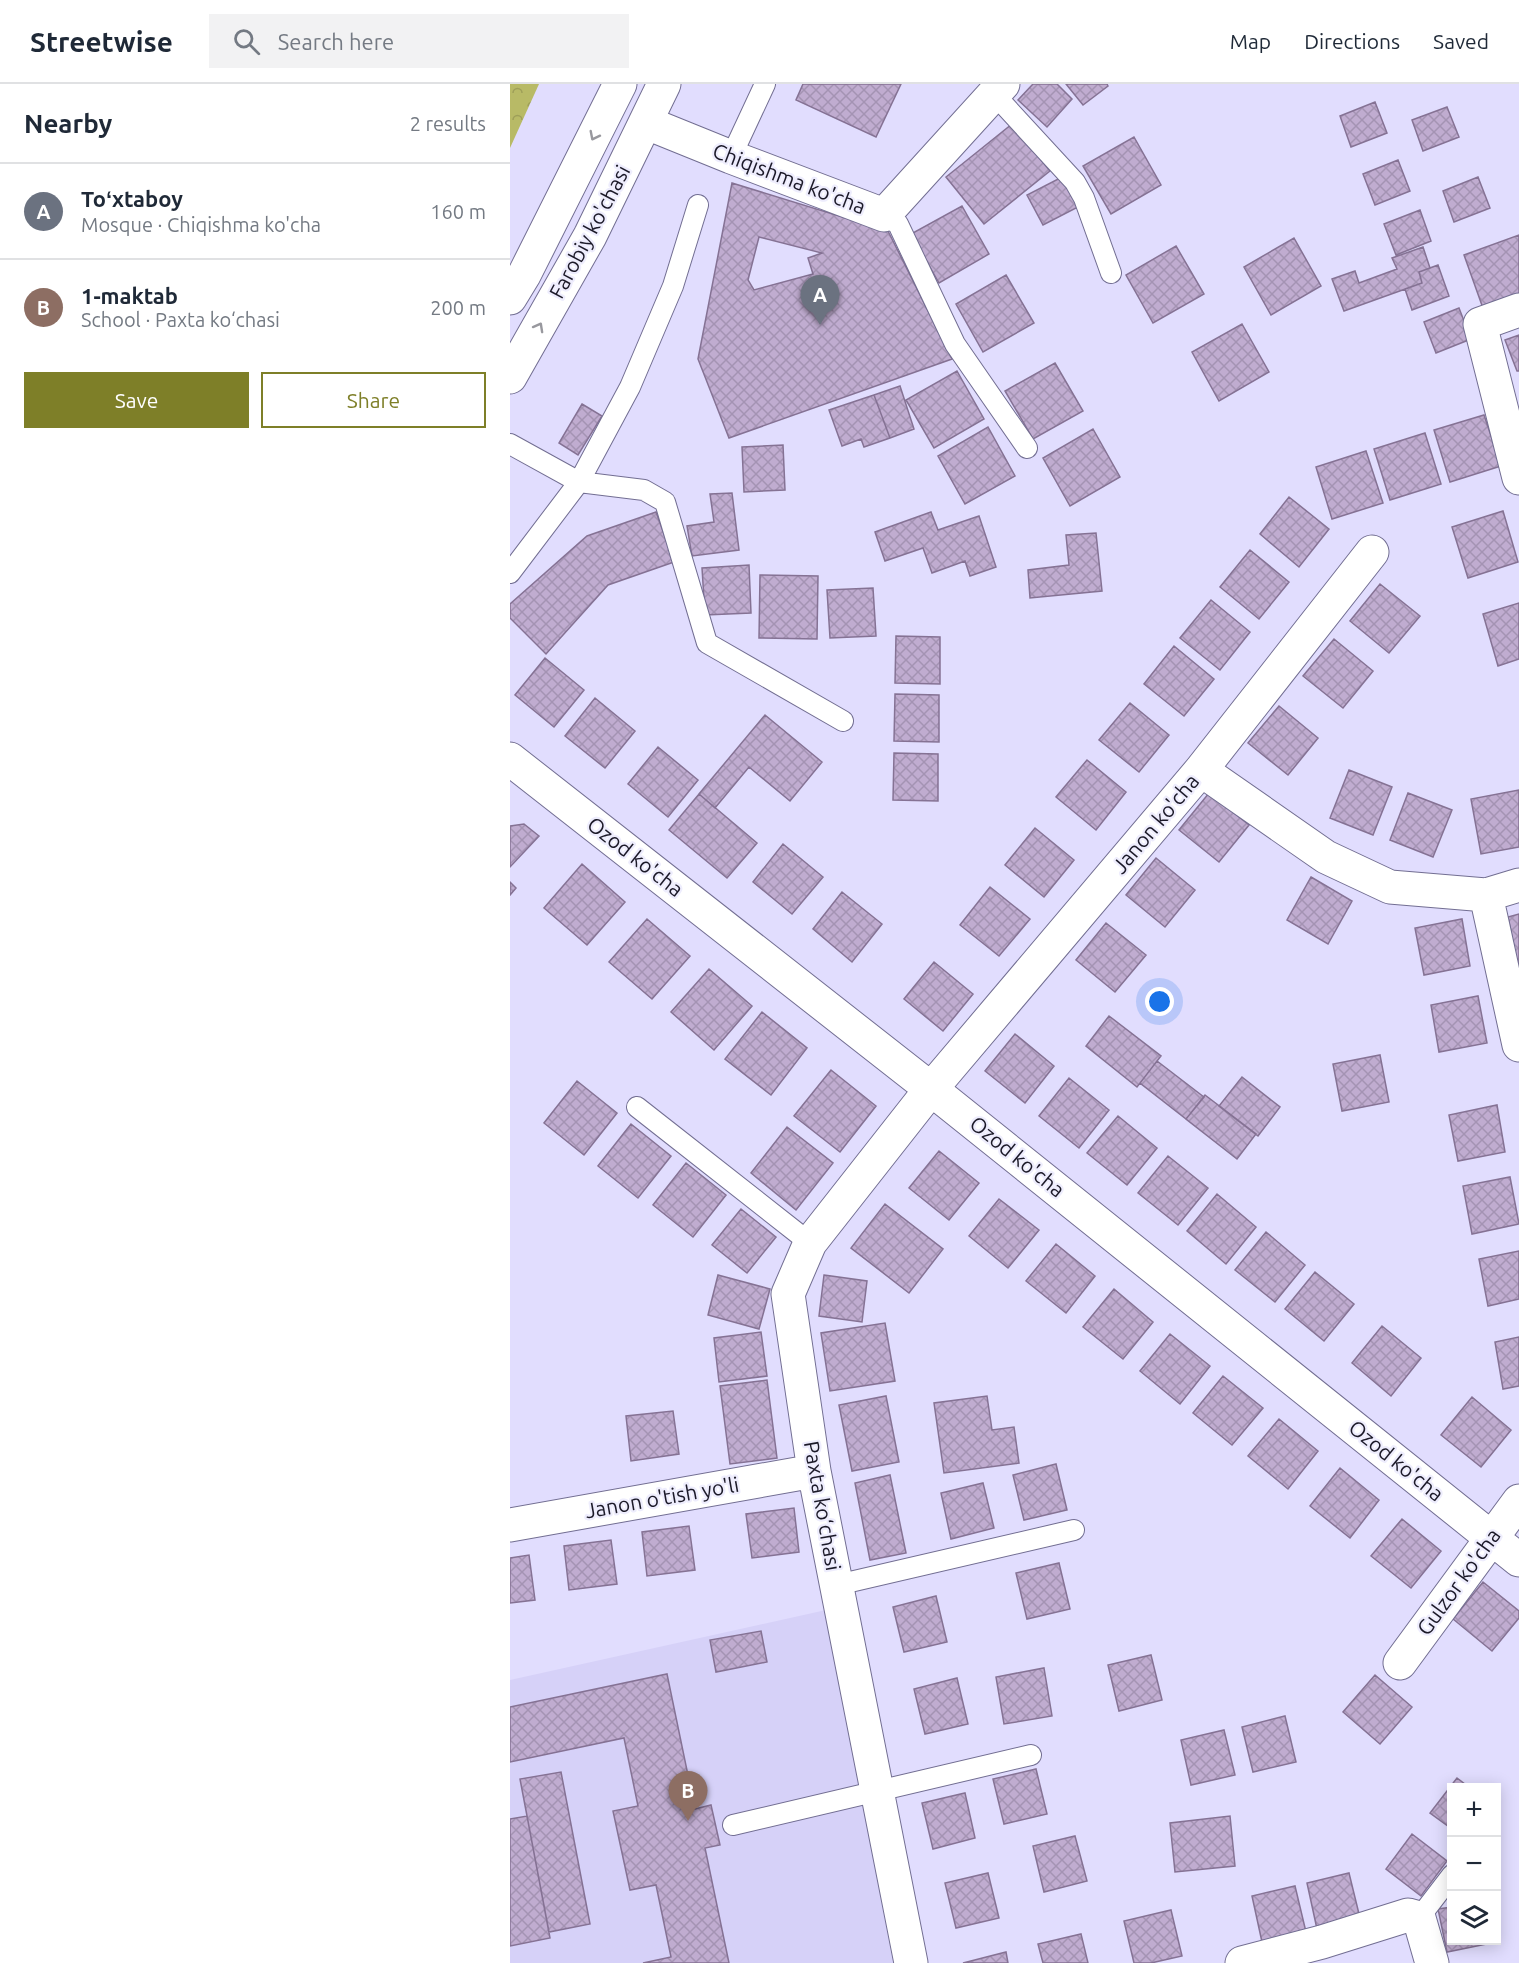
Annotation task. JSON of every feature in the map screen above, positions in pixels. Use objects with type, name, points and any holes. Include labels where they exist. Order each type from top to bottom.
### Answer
[{"type":"street","name":"Farobiy ko'chasi","points":[[515,276],[620,84]]},
{"type":"street","name":"Farobiy ko'chasi","points":[[510,377],[590,236],[664,84]]},
{"type":"street","name":"Chiqishma ko'cha","points":[[647,123],[884,215],[998,89]]},
{"type":"street","points":[[1519,310],[1480,324],[1519,478]]},
{"type":"street","name":"Janon ko'cha","points":[[931,1089],[1201,770],[1372,552]]},
{"type":"street","name":"Ozod ko'cha","points":[[510,759],[931,1089],[1519,1560]]},
{"type":"street","points":[[1201,770],[1326,857],[1390,887],[1486,895],[1519,885]]},
{"type":"street","points":[[1486,895],[1519,1045]]},
{"type":"street","name":"Paxta ko‘chasi","points":[[911,1963],[814,1471],[788,1294],[810,1243],[931,1089]]},
{"type":"street","name":"Janon o'tish yo'li","points":[[510,1526],[814,1471]]},
{"type":"street","name":"Gulzor ko'cha","points":[[1400,1663],[1519,1501]]},
{"type":"street","points":[[1242,1963],[1322,1942],[1408,1915],[1419,1918],[1432,1963]]},
{"type":"lane","points":[[731,157],[765,84]]},
{"type":"lane","points":[[998,89],[1075,182],[1084,198],[1111,273]]},
{"type":"lane","points":[[510,573],[579,482],[630,387],[673,286],[698,205]]},
{"type":"lane","points":[[884,215],[898,224],[955,344],[1027,448]]},
{"type":"lane","points":[[510,444],[579,482],[644,490],[665,502],[707,643],[843,720]]},
{"type":"lane","points":[[637,1107],[810,1243]]},
{"type":"lane","points":[[837,1585],[1074,1530]]},
{"type":"lane","points":[[733,1825],[1031,1755]]},
{"type":"lane","points":[[1419,1918],[1447,1882]]},
{"type":"shaded area","points":[[826,1610],[893,1963],[510,1963],[510,1680]]},
{"type":"green space","points":[[510,84],[539,84],[510,148]]},
{"type":"building","points":[[803,84],[901,84],[876,137],[796,100]]},
{"type":"building","points":[[1033,84],[1057,84],[1072,99],[1047,127],[1018,100]]},
{"type":"building","points":[[1066,84],[1107,84],[1108,86],[1083,105]]},
{"type":"building","points":[[1375,102],[1387,133],[1351,147],[1340,116]]},
{"type":"building","points":[[1447,107],[1459,137],[1423,151],[1412,120]]},
{"type":"building","points":[[1012,124],[1050,171],[984,224],[946,177]]},
{"type":"building","points":[[1134,137],[1161,185],[1111,214],[1083,166]]},
{"type":"building","points":[[1398,160],[1410,191],[1375,205],[1363,174]]},
{"type":"building","points":[[1064,176],[1080,206],[1043,225],[1027,195]]},
{"type":"building","points":[[1478,177],[1490,208],[1454,222],[1443,191]]},
{"type":"building","points":[[732,183],[888,231],[952,359],[729,438],[698,359]],"holes":[[[759,237],[822,253],[808,258],[813,274],[754,290],[748,280]]]},
{"type":"building","points":[[962,206],[989,254],[939,283],[911,234]]},
{"type":"building","points":[[1420,210],[1431,241],[1396,255],[1384,224]]},
{"type":"building","points":[[1519,235],[1519,298],[1484,311],[1464,255]]},
{"type":"building","points":[[1294,238],[1321,286],[1271,315],[1244,267]]},
{"type":"building","points":[[1176,246],[1204,294],[1153,323],[1126,275]]},
{"type":"building","points":[[1423,247],[1430,268],[1419,272],[1422,283],[1344,311],[1332,279],[1355,271],[1359,283],[1397,269],[1392,258]]},
{"type":"building","points":[[1438,265],[1449,296],[1412,310],[1405,289],[1422,283],[1419,272]]},
{"type":"building","points":[[1006,275],[1034,323],[983,352],[956,304]]},
{"type":"building","points":[[1459,308],[1471,339],[1436,353],[1424,322]]},
{"type":"building","points":[[1242,324],[1269,372],[1219,401],[1192,352]]},
{"type":"building","points":[[1519,335],[1519,371],[1517,371],[1505,340]]},
{"type":"building","points":[[1055,363],[1083,411],[1033,439],[1005,391]]},
{"type":"building","points":[[957,371],[984,419],[934,448],[906,400]]},
{"type":"building","points":[[900,386],[914,429],[890,438],[874,395]]},
{"type":"building","points":[[874,395],[890,438],[864,447],[861,439],[842,446],[829,410]]},
{"type":"building","points":[[582,404],[602,416],[578,455],[559,443]]},
{"type":"building","points":[[1484,415],[1501,466],[1450,482],[1434,430]]},
{"type":"building","points":[[988,427],[1015,476],[965,504],[938,456]]},
{"type":"building","points":[[1093,429],[1120,477],[1070,506],[1043,458]]},
{"type":"building","points":[[1425,433],[1441,484],[1390,500],[1374,449]]},
{"type":"building","points":[[783,445],[785,490],[744,492],[742,447]]},
{"type":"building","points":[[1366,451],[1383,503],[1332,519],[1316,467]]},
{"type":"building","points":[[732,493],[739,550],[692,556],[687,526],[714,522],[710,494]]},
{"type":"building","points":[[1289,497],[1329,529],[1299,567],[1260,534]]},
{"type":"building","points":[[1503,511],[1518,562],[1468,578],[1452,527]]},
{"type":"building","points":[[656,512],[674,562],[608,585],[546,654],[510,618],[510,604],[587,536]]},
{"type":"building","points":[[931,512],[938,530],[979,516],[996,567],[970,576],[965,561],[932,573],[923,548],[885,561],[875,532]]},
{"type":"building","points":[[1096,533],[1102,591],[1030,598],[1028,570],[1069,565],[1066,535]]},
{"type":"building","points":[[1250,550],[1289,582],[1259,619],[1220,587]]},
{"type":"building","points":[[749,565],[751,613],[705,615],[702,568]]},
{"type":"building","points":[[760,575],[818,576],[817,639],[759,638]]},
{"type":"building","points":[[1380,584],[1420,616],[1389,653],[1350,621]]},
{"type":"building","points":[[873,588],[876,636],[830,638],[827,590]]},
{"type":"building","points":[[1211,600],[1250,632],[1220,670],[1180,638]]},
{"type":"building","points":[[1519,603],[1519,659],[1498,666],[1483,614]]},
{"type":"building","points":[[896,636],[940,637],[940,684],[895,683]]},
{"type":"building","points":[[1334,639],[1373,671],[1343,708],[1303,676]]},
{"type":"building","points":[[1174,646],[1214,679],[1184,716],[1144,684]]},
{"type":"building","points":[[545,658],[584,690],[554,727],[515,695]]},
{"type":"building","points":[[895,694],[939,695],[939,742],[894,741]]},
{"type":"building","points":[[595,698],[635,731],[605,768],[565,736]]},
{"type":"building","points":[[1130,703],[1169,735],[1139,772],[1099,740]]},
{"type":"building","points":[[1279,706],[1318,738],[1288,775],[1248,743]]},
{"type":"building","points":[[765,715],[822,762],[790,801],[749,767],[715,808],[699,794]]},
{"type":"building","points":[[658,747],[698,780],[668,817],[628,784]]},
{"type":"building","points":[[894,753],[938,754],[938,801],[893,800]]},
{"type":"building","points":[[1087,760],[1126,792],[1096,830],[1056,797]]},
{"type":"building","points":[[1349,770],[1392,787],[1373,835],[1330,818]]},
{"type":"building","points":[[1519,790],[1519,847],[1481,854],[1471,799]]},
{"type":"building","points":[[1209,793],[1249,825],[1219,862],[1179,830]]},
{"type":"building","points":[[1408,793],[1452,810],[1433,857],[1390,840]]},
{"type":"building","points":[[699,794],[757,843],[727,878],[669,830]]},
{"type":"building","points":[[524,824],[539,836],[510,867],[510,826]]},
{"type":"building","points":[[1035,828],[1074,860],[1044,897],[1005,865]]},
{"type":"building","points":[[783,844],[823,877],[792,914],[753,882]]},
{"type":"building","points":[[1156,858],[1195,890],[1165,927],[1126,895]]},
{"type":"building","points":[[582,864],[625,902],[587,945],[544,908]]},
{"type":"building","points":[[1311,877],[1352,901],[1328,944],[1287,920]]},
{"type":"building","points":[[510,882],[516,888],[510,895]]},
{"type":"building","points":[[990,887],[1030,919],[999,956],[960,925]]},
{"type":"building","points":[[842,892],[882,924],[852,962],[813,929]]},
{"type":"building","points":[[1519,914],[1519,963],[1517,963],[1508,917]]},
{"type":"building","points":[[647,919],[690,956],[652,999],[609,962]]},
{"type":"building","points":[[1462,919],[1470,966],[1424,975],[1415,928]]},
{"type":"building","points":[[1106,923],[1146,955],[1115,992],[1076,960]]},
{"type":"building","points":[[934,962],[973,994],[943,1031],[904,999]]},
{"type":"building","points":[[709,969],[752,1006],[714,1050],[671,1012]]},
{"type":"building","points":[[1478,996],[1487,1043],[1439,1052],[1431,1005]]},
{"type":"building","points":[[762,1012],[807,1048],[771,1095],[725,1059]]},
{"type":"building","points":[[1109,1016],[1161,1056],[1137,1087],[1086,1046]]},
{"type":"building","points":[[1015,1034],[1054,1066],[1025,1103],[985,1071]]},
{"type":"building","points":[[1380,1055],[1389,1102],[1342,1111],[1333,1064]]},
{"type":"building","points":[[1157,1061],[1204,1097],[1186,1119],[1140,1083]]},
{"type":"building","points":[[831,1070],[876,1106],[840,1152],[794,1116]]},
{"type":"building","points":[[1242,1077],[1280,1107],[1258,1136],[1219,1106]]},
{"type":"building","points":[[1069,1078],[1109,1110],[1079,1148],[1039,1116]]},
{"type":"building","points":[[577,1081],[617,1113],[584,1155],[544,1123]]},
{"type":"building","points":[[1205,1095],[1256,1134],[1237,1159],[1186,1119]]},
{"type":"building","points":[[1497,1105],[1505,1152],[1458,1161],[1449,1115]]},
{"type":"building","points":[[1118,1116],[1157,1148],[1127,1185],[1087,1153]]},
{"type":"building","points":[[631,1124],[671,1156],[638,1198],[598,1166]]},
{"type":"building","points":[[787,1127],[833,1163],[796,1210],[751,1173]]},
{"type":"building","points":[[939,1151],[979,1183],[949,1220],[909,1188]]},
{"type":"building","points":[[1168,1156],[1208,1188],[1178,1225],[1138,1193]]},
{"type":"building","points":[[686,1163],[726,1195],[693,1237],[653,1205]]},
{"type":"building","points":[[1510,1177],[1519,1224],[1472,1234],[1463,1186]]},
{"type":"building","points":[[1217,1194],[1256,1227],[1226,1264],[1187,1231]]},
{"type":"building","points":[[999,1199],[1039,1230],[1008,1268],[969,1236]]},
{"type":"building","points":[[885,1204],[943,1249],[909,1293],[851,1248]]},
{"type":"building","points":[[741,1209],[776,1237],[747,1273],[712,1245]]},
{"type":"building","points":[[1266,1232],[1305,1265],[1275,1302],[1235,1270]]},
{"type":"building","points":[[1056,1244],[1095,1276],[1066,1313],[1026,1281]]},
{"type":"building","points":[[1519,1251],[1519,1299],[1488,1306],[1479,1259]]},
{"type":"building","points":[[1315,1272],[1354,1304],[1324,1341],[1285,1309]]},
{"type":"building","points":[[718,1275],[770,1289],[759,1329],[708,1315]]},
{"type":"building","points":[[824,1275],[867,1281],[862,1322],[819,1316]]},
{"type":"building","points":[[1114,1289],[1153,1322],[1123,1359],[1083,1327]]},
{"type":"building","points":[[885,1323],[895,1381],[830,1391],[821,1333]]},
{"type":"building","points":[[1382,1326],[1421,1358],[1391,1396],[1352,1363]]},
{"type":"building","points":[[761,1332],[767,1376],[719,1382],[714,1338]]},
{"type":"building","points":[[1170,1334],[1210,1366],[1180,1404],[1140,1371]]},
{"type":"building","points":[[1519,1337],[1519,1386],[1503,1389],[1495,1342]]},
{"type":"building","points":[[1223,1376],[1263,1408],[1232,1445],[1193,1413]]},
{"type":"building","points":[[767,1380],[777,1458],[730,1464],[720,1386]]},
{"type":"building","points":[[886,1396],[899,1462],[852,1471],[839,1405]]},
{"type":"building","points":[[987,1396],[992,1430],[1014,1427],[1019,1463],[944,1473],[934,1403]]},
{"type":"building","points":[[1472,1397],[1511,1430],[1481,1467],[1441,1435]]},
{"type":"building","points":[[673,1411],[679,1454],[631,1461],[626,1416]]},
{"type":"building","points":[[1279,1419],[1318,1451],[1288,1489],[1248,1456]]},
{"type":"building","points":[[1056,1464],[1067,1510],[1024,1520],[1013,1475]]},
{"type":"building","points":[[1340,1468],[1379,1500],[1350,1538],[1310,1506]]},
{"type":"building","points":[[890,1475],[906,1553],[870,1560],[855,1483]]},
{"type":"building","points":[[983,1483],[994,1528],[951,1539],[941,1493]]},
{"type":"building","points":[[794,1508],[799,1552],[752,1558],[746,1514]]},
{"type":"building","points":[[1402,1519],[1441,1551],[1411,1588],[1371,1556]]},
{"type":"building","points":[[689,1526],[695,1570],[647,1576],[642,1532]]},
{"type":"building","points":[[611,1540],[617,1584],[569,1590],[564,1546]]},
{"type":"building","points":[[529,1555],[535,1600],[510,1603],[510,1558]]},
{"type":"building","points":[[1059,1563],[1070,1609],[1027,1619],[1016,1573]]},
{"type":"building","points":[[1483,1582],[1519,1611],[1519,1618],[1492,1651],[1453,1619]]},
{"type":"building","points":[[936,1596],[947,1642],[904,1652],[893,1607]]},
{"type":"building","points":[[761,1631],[767,1662],[716,1672],[710,1640]]},
{"type":"building","points":[[1151,1655],[1162,1700],[1119,1711],[1108,1665]]},
{"type":"building","points":[[1044,1668],[1052,1716],[1004,1724],[996,1677]]},
{"type":"building","points":[[667,1674],[695,1809],[711,1805],[720,1845],[705,1848],[729,1963],[643,1963],[671,1957],[656,1885],[630,1890],[613,1811],[638,1806],[624,1738],[510,1762],[510,1707]]},
{"type":"building","points":[[1375,1675],[1412,1707],[1380,1744],[1343,1712]]},
{"type":"building","points":[[957,1678],[968,1724],[925,1734],[914,1689]]},
{"type":"building","points":[[1285,1716],[1296,1762],[1253,1772],[1242,1727]]},
{"type":"building","points":[[1224,1730],[1235,1775],[1191,1785],[1181,1740]]},
{"type":"building","points":[[1036,1769],[1047,1814],[1004,1824],[993,1779]]},
{"type":"building","points":[[561,1772],[590,1924],[549,1932],[520,1779]]},
{"type":"building","points":[[1457,1778],[1464,1783],[1453,1783]]},
{"type":"building","points":[[1447,1791],[1447,1825],[1430,1813]]},
{"type":"building","points":[[965,1793],[975,1838],[933,1849],[922,1803]]},
{"type":"building","points":[[527,1816],[550,1938],[510,1946],[510,1819]]},
{"type":"building","points":[[1230,1816],[1235,1866],[1175,1872],[1170,1823]]},
{"type":"building","points":[[1412,1834],[1447,1861],[1421,1896],[1386,1869]]},
{"type":"building","points":[[1075,1836],[1087,1881],[1044,1892],[1033,1846]]},
{"type":"building","points":[[988,1873],[999,1918],[956,1928],[945,1883]]},
{"type":"building","points":[[1349,1873],[1360,1918],[1317,1929],[1307,1883]]},
{"type":"building","points":[[1295,1886],[1306,1932],[1262,1942],[1252,1896]]},
{"type":"building","points":[[1447,1908],[1447,1945],[1482,1945],[1447,1952],[1438,1909]]},
{"type":"building","points":[[1171,1910],[1182,1956],[1151,1963],[1134,1963],[1124,1921]]},
{"type":"building","points":[[1081,1934],[1088,1963],[1043,1963],[1038,1944]]},
{"type":"building","points":[[1006,1952],[1008,1963],[963,1963]]},
{"type":"place","name":"Toʻxtaboy","points":[[820,325]]},
{"type":"place","name":"1-maktab","points":[[688,1821]]}]
